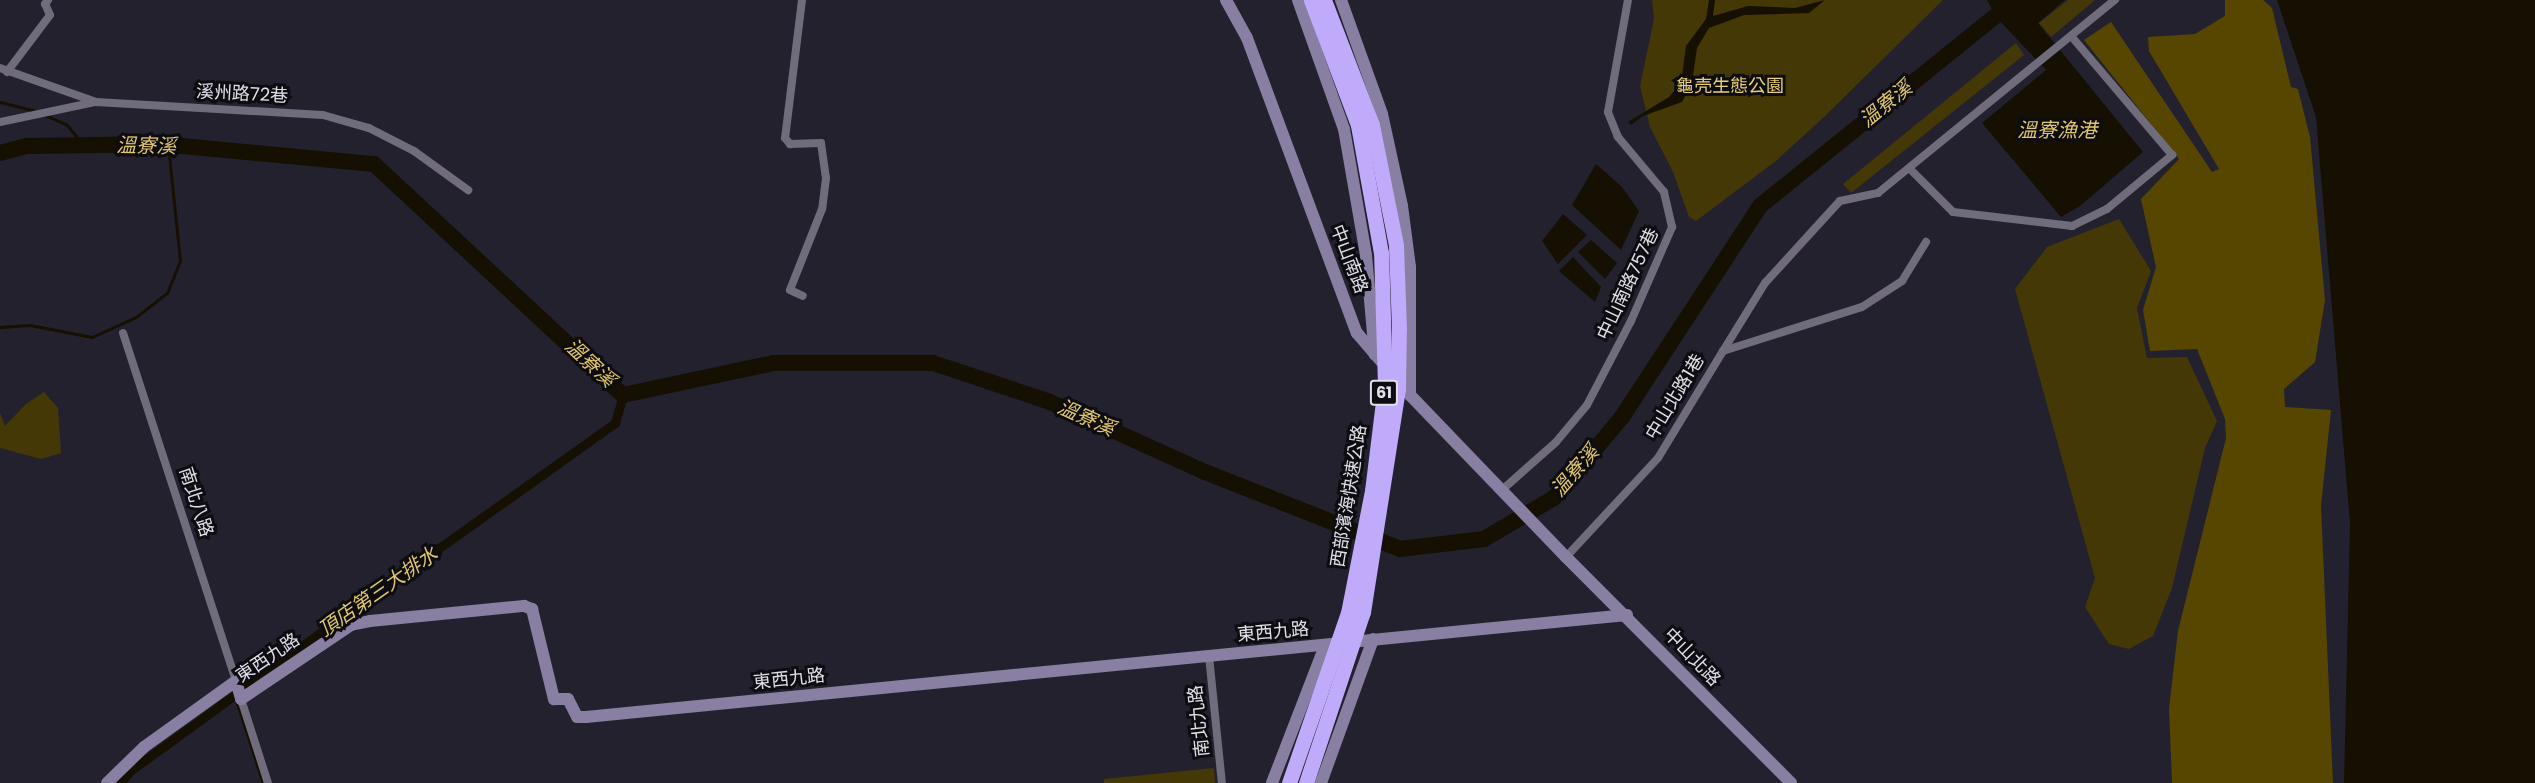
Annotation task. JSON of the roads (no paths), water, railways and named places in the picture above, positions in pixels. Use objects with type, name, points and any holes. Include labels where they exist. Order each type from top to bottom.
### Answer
[{"type":"highway","name":"西部濱海快速公路","points":[[1289,783],[1348,613],[1371,491],[1385,385],[1381,253],[1358,125],[1311,0]]},
{"type":"highway","name":"西部濱海快速公路","points":[[1306,783],[1363,612],[1383,499],[1398,389],[1399,349],[1396,245],[1371,125],[1324,0]]},
{"type":"street","points":[[4,70],[50,15],[45,4],[48,0]]},
{"type":"street","points":[[802,0],[785,138],[790,144],[821,143],[826,178],[822,209],[790,290],[803,297]]},
{"type":"street","name":"中山南路","points":[[1226,0],[1247,38],[1357,333],[1410,395],[1566,557]]},
{"type":"street","points":[[1298,0],[1344,129],[1366,255],[1375,356]]},
{"type":"street","points":[[1341,0],[1382,114],[1402,206],[1410,267],[1410,395]]},
{"type":"street","name":"中山南路757巷","points":[[1502,490],[1556,442],[1587,405],[1630,321],[1672,227],[1664,192],[1618,137],[1608,112],[1628,0]]},
{"type":"street","points":[[1723,351],[1753,299],[1805,234],[1840,201],[1878,193],[2115,0]]},
{"type":"street","points":[[1909,168],[1953,212],[2072,226],[2107,209],[2172,155],[2072,37]]},
{"type":"street","name":"溪州路72巷","points":[[4,70],[96,102],[323,115],[369,128],[414,151],[468,190]]},
{"type":"street","points":[[0,122],[96,102]]},
{"type":"street","name":"中山北路1巷","points":[[1566,557],[1658,458],[1723,351],[1862,307],[1902,281],[1926,242]]},
{"type":"street","name":"南北八路","points":[[123,333],[236,681]]},
{"type":"street","name":"中山北路","points":[[1566,557],[1627,615],[1791,783]]},
{"type":"street","name":"東西九路","points":[[107,783],[144,747],[236,681],[241,699],[351,625],[524,606],[532,609],[552,695],[554,699],[568,699],[577,717],[1627,615]]},
{"type":"street","points":[[1321,783],[1373,639]]},
{"type":"street","points":[[1272,783],[1325,646]]},
{"type":"street","name":"南北九路","points":[[1209,656],[1222,783]]},
{"type":"street","points":[[241,699],[268,783]]},
{"type":"water","points":[[1709,0],[1715,0],[1713,16],[1748,6],[1795,8],[1825,0],[1809,13],[1744,15],[1709,28],[1697,48],[1692,83],[1682,102],[1643,116],[1631,125],[1628,122],[1669,97],[1681,83],[1686,46],[1706,19]]},
{"type":"water","name":"溫寮漁港","points":[[1987,0],[2065,0],[2038,23],[2143,152],[2080,206],[2061,217],[1982,123],[2046,70],[1995,16]]},
{"type":"water","points":[[2277,0],[2535,0],[2535,783],[2344,783],[2350,523],[2316,117]]},
{"type":"water","points":[[1596,164],[1622,187],[1639,211],[1621,250],[1572,205]]},
{"type":"water","points":[[1563,214],[1587,235],[1558,264],[1542,241]]},
{"type":"water","points":[[1591,240],[1617,263],[1605,279],[1578,252]]},
{"type":"water","points":[[1573,257],[1601,287],[1595,302],[1559,271]]},
{"type":"waterway","name":"溫寮溪","points":[[0,153],[27,146],[161,144],[374,164],[623,395],[774,363],[933,363],[1050,402],[1205,472],[1400,549],[1484,539],[1554,498],[1622,417],[1760,206],[2015,0]]},
{"type":"waterway","points":[[0,102],[36,111]]},
{"type":"waterway","points":[[45,115],[67,125],[83,145]]},
{"type":"waterway","points":[[0,327],[30,325],[92,337],[136,317],[167,293],[180,261],[168,145]]},
{"type":"waterway","name":"頂店第三大排水","points":[[120,783],[130,771],[615,423],[623,395]]},
{"type":"waterway","points":[[236,700],[263,783]]},
{"type":"park label","name":"龜壳生態公園","points":[[1730,86]]}]
